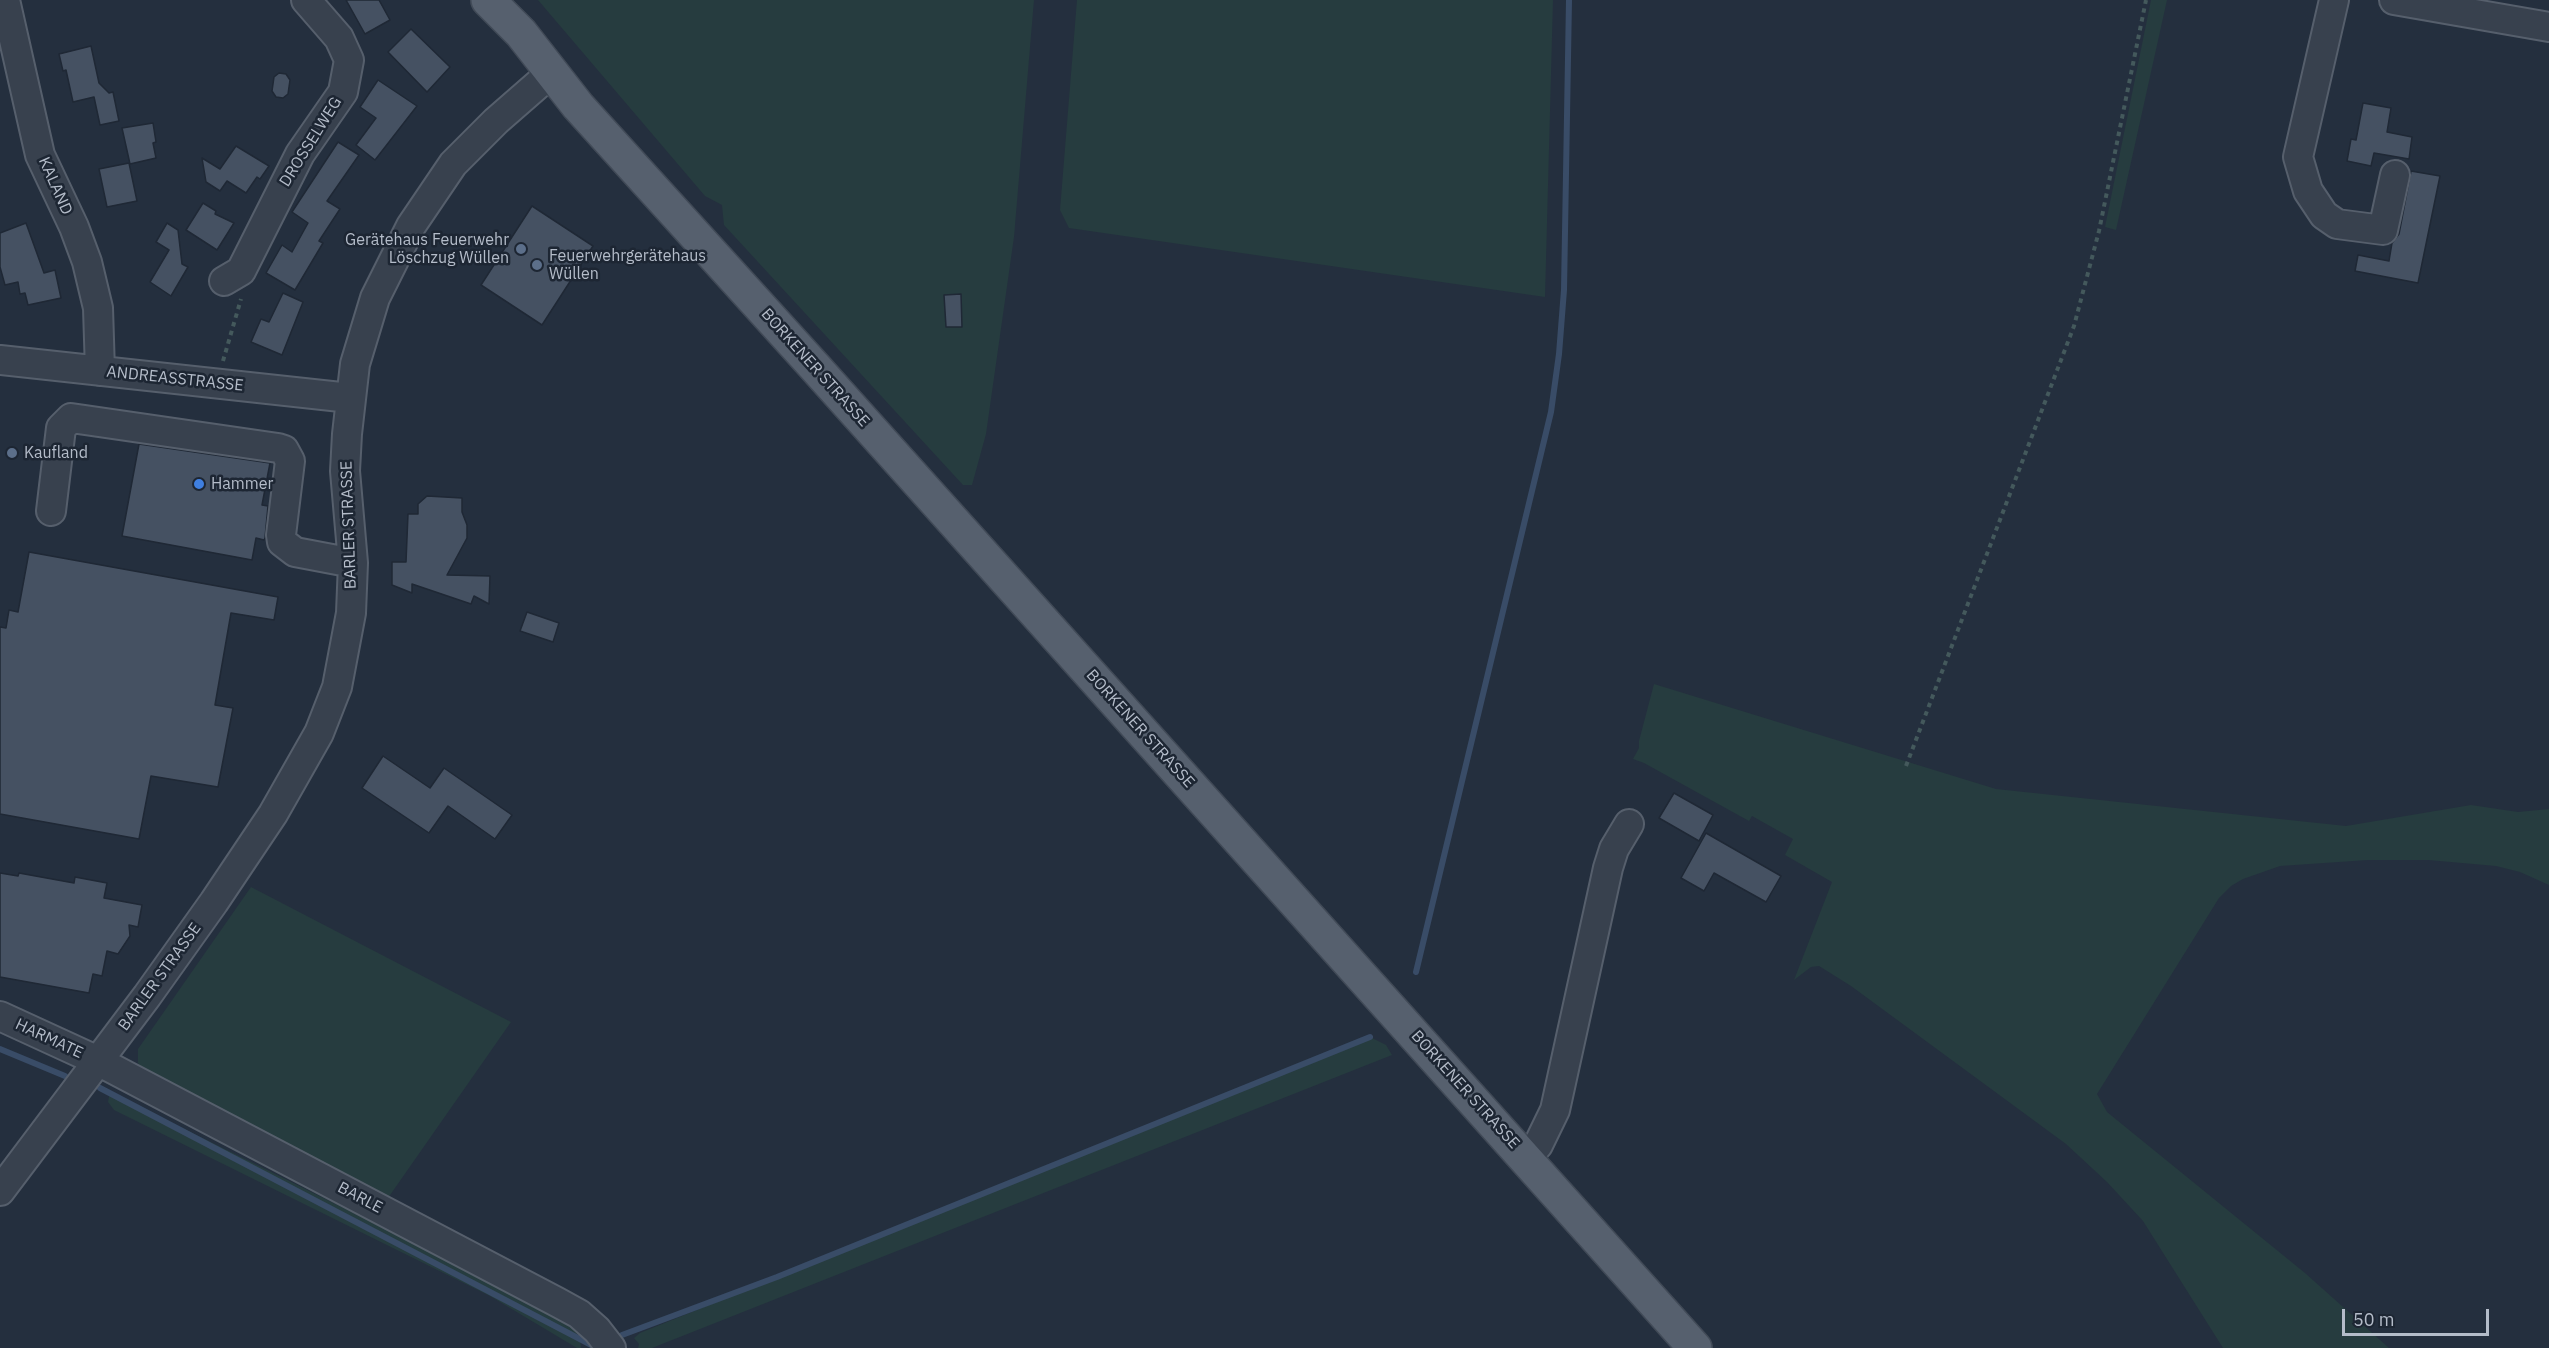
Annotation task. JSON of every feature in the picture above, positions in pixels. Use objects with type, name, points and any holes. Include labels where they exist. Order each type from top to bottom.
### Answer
[{"type":"main road","name":"BORKENER STRASSE","points":[[488,0],[521,33],[583,112],[1695,1348]]},
{"type":"street","name":"KALAND","points":[[5,0],[40,155],[74,227],[87,262],[98,308],[100,371]]},
{"type":"street","name":"DROSSELWEG","points":[[232,276],[300,154],[343,92],[349,60],[346,52],[339,38],[306,0]]},
{"type":"street","points":[[2334,0],[2298,157],[2308,191],[2324,215],[2337,224],[2383,230],[2395,175]]},
{"type":"street","points":[[2394,0],[2488,8],[2549,27]]},
{"type":"street","name":"BARLER STRASSE","points":[[0,1191],[147,996],[263,831],[319,732],[337,687],[351,613],[353,563],[345,471],[350,398],[355,364],[375,298],[411,226],[453,164],[496,121],[551,73]]},
{"type":"street","name":"ANDREASSTRASSE","points":[[0,360],[350,398]]},
{"type":"street","points":[[51,511],[61,428],[70,418],[278,448],[284,450],[290,461],[280,535],[282,542],[295,552],[353,563]]},
{"type":"street","points":[[1526,1158],[1538,1145],[1555,1110],[1608,868],[1614,849],[1629,824]]},
{"type":"street","name":"HARMATE","points":[[0,1016],[98,1061]]},
{"type":"street","name":"BARLE","points":[[98,1061],[558,1302],[579,1314],[597,1330],[611,1348]]},
{"type":"path","points":[[1906,766],[2074,326],[2099,231],[2146,0]]},
{"type":"path","points":[[216,382],[241,298],[232,276]]},
{"type":"green space","points":[[538,0],[1034,0],[1014,237],[986,434],[972,485],[963,485],[724,225],[722,205],[705,196]]},
{"type":"green space","points":[[1077,0],[1553,0],[1545,297],[1069,228],[1060,210]]},
{"type":"green space","points":[[2151,0],[2167,0],[2116,230],[2105,227]]},
{"type":"green space","points":[[1654,684],[1996,789],[2346,826],[2471,805],[2518,812],[2549,809],[2549,885],[2520,872],[2496,866],[2428,860],[2368,860],[2280,866],[2243,879],[2231,886],[2219,898],[2097,1094],[2107,1112],[2305,1273],[2389,1348],[2223,1348],[2143,1221],[2107,1182],[2066,1144],[1851,986],[1819,966],[1811,967],[1794,980],[1832,882],[1785,855],[1793,839],[1752,816],[1749,821],[1633,759],[1639,748]]},
{"type":"green space","points":[[251,887],[511,1022],[388,1198],[143,1070],[138,1063],[138,1049]]},
{"type":"green space","points":[[1370,1037],[1386,1045],[1392,1055],[652,1348],[638,1348],[639,1344],[634,1338],[640,1333]]},
{"type":"green space","points":[[110,1092],[545,1308],[573,1327],[580,1339],[581,1348],[577,1348],[490,1296],[114,1110],[108,1102]]},
{"type":"building","points":[[346,0],[379,0],[390,20],[365,34]]},
{"type":"building","points":[[411,29],[450,67],[427,92],[388,52]]},
{"type":"building","points":[[91,46],[99,83],[109,93],[113,92],[119,121],[100,125],[94,97],[73,102],[66,70],[63,71],[59,54]]},
{"type":"building","points":[[279,73],[286,74],[290,80],[288,94],[283,98],[276,97],[272,91],[274,77]]},
{"type":"building","points":[[378,80],[417,106],[375,160],[356,145],[376,118],[360,107]]},
{"type":"building","points":[[2363,103],[2391,108],[2387,132],[2412,137],[2409,159],[2374,153],[2371,166],[2347,161],[2351,139],[2356,140]]},
{"type":"building","points":[[153,123],[156,158],[130,164],[122,128]]},
{"type":"building","points":[[338,142],[359,155],[327,201],[340,209],[319,241],[323,243],[295,290],[266,273],[282,245],[292,252],[308,223],[292,212]]},
{"type":"building","points":[[236,146],[269,166],[260,179],[257,177],[246,193],[227,181],[220,191],[206,182],[202,158],[220,169]]},
{"type":"building","points":[[129,163],[137,201],[107,207],[99,169]]},
{"type":"building","points":[[2411,171],[2440,176],[2418,283],[2355,271],[2358,255],[2389,261],[2392,243],[2399,234]]},
{"type":"building","points":[[203,203],[216,211],[215,214],[234,223],[217,250],[186,230]]},
{"type":"building","name":"Feuerwehrgerätehaus Wüllen","points":[[532,206],[593,246],[542,325],[481,285]]},
{"type":"building","points":[[26,223],[44,273],[55,270],[61,298],[28,305],[25,293],[20,294],[18,282],[5,285],[0,267],[0,233]]},
{"type":"building","points":[[167,223],[178,230],[182,264],[188,267],[171,296],[150,282],[169,250],[156,242]]},
{"type":"building","points":[[283,293],[303,302],[282,355],[251,342],[261,319],[269,322]]},
{"type":"building","points":[[961,294],[962,327],[946,327],[944,295]]},
{"type":"building","name":"Hammer","points":[[139,444],[270,463],[262,505],[268,506],[265,538],[264,540],[256,538],[252,560],[122,536]]},
{"type":"building","points":[[427,496],[462,498],[467,538],[447,575],[490,576],[489,604],[474,596],[471,604],[412,584],[412,593],[392,585],[392,562],[406,562],[408,514],[418,514],[418,504]]},
{"type":"building","points":[[29,552],[278,597],[274,620],[231,613],[215,705],[233,708],[218,787],[151,776],[139,839],[0,814],[0,627],[6,628],[9,610],[18,612]]},
{"type":"building","points":[[527,612],[559,623],[553,642],[520,631]]},
{"type":"building","points":[[383,756],[430,788],[444,768],[512,815],[495,839],[448,806],[429,833],[362,788]]},
{"type":"building","points":[[1674,793],[1713,815],[1699,841],[1659,818]]},
{"type":"building","points":[[1706,833],[1781,876],[1766,902],[1714,873],[1704,891],[1681,878]]},
{"type":"building","points":[[0,873],[18,876],[19,873],[74,883],[75,877],[107,883],[104,898],[142,905],[138,927],[129,925],[130,936],[118,954],[107,951],[102,976],[93,974],[89,993],[0,977]]},
{"type":"waterway","points":[[1416,972],[1551,412],[1559,354],[1564,290],[1569,0]]},
{"type":"waterway","points":[[622,1335],[777,1277],[1370,1037]]},
{"type":"waterway","points":[[0,1049],[65,1076]]},
{"type":"waterway","points":[[100,1088],[595,1347]]},
{"type":"place","name":"Gerätehaus Feuerwehr Löschzug Wüllen","points":[[521,249]]},
{"type":"place","name":"Feuerwehrgerätehaus Wüllen","points":[[537,265]]},
{"type":"place","name":"Kaufland","points":[[12,453]]},
{"type":"place","name":"Hammer","points":[[199,484]]}]
